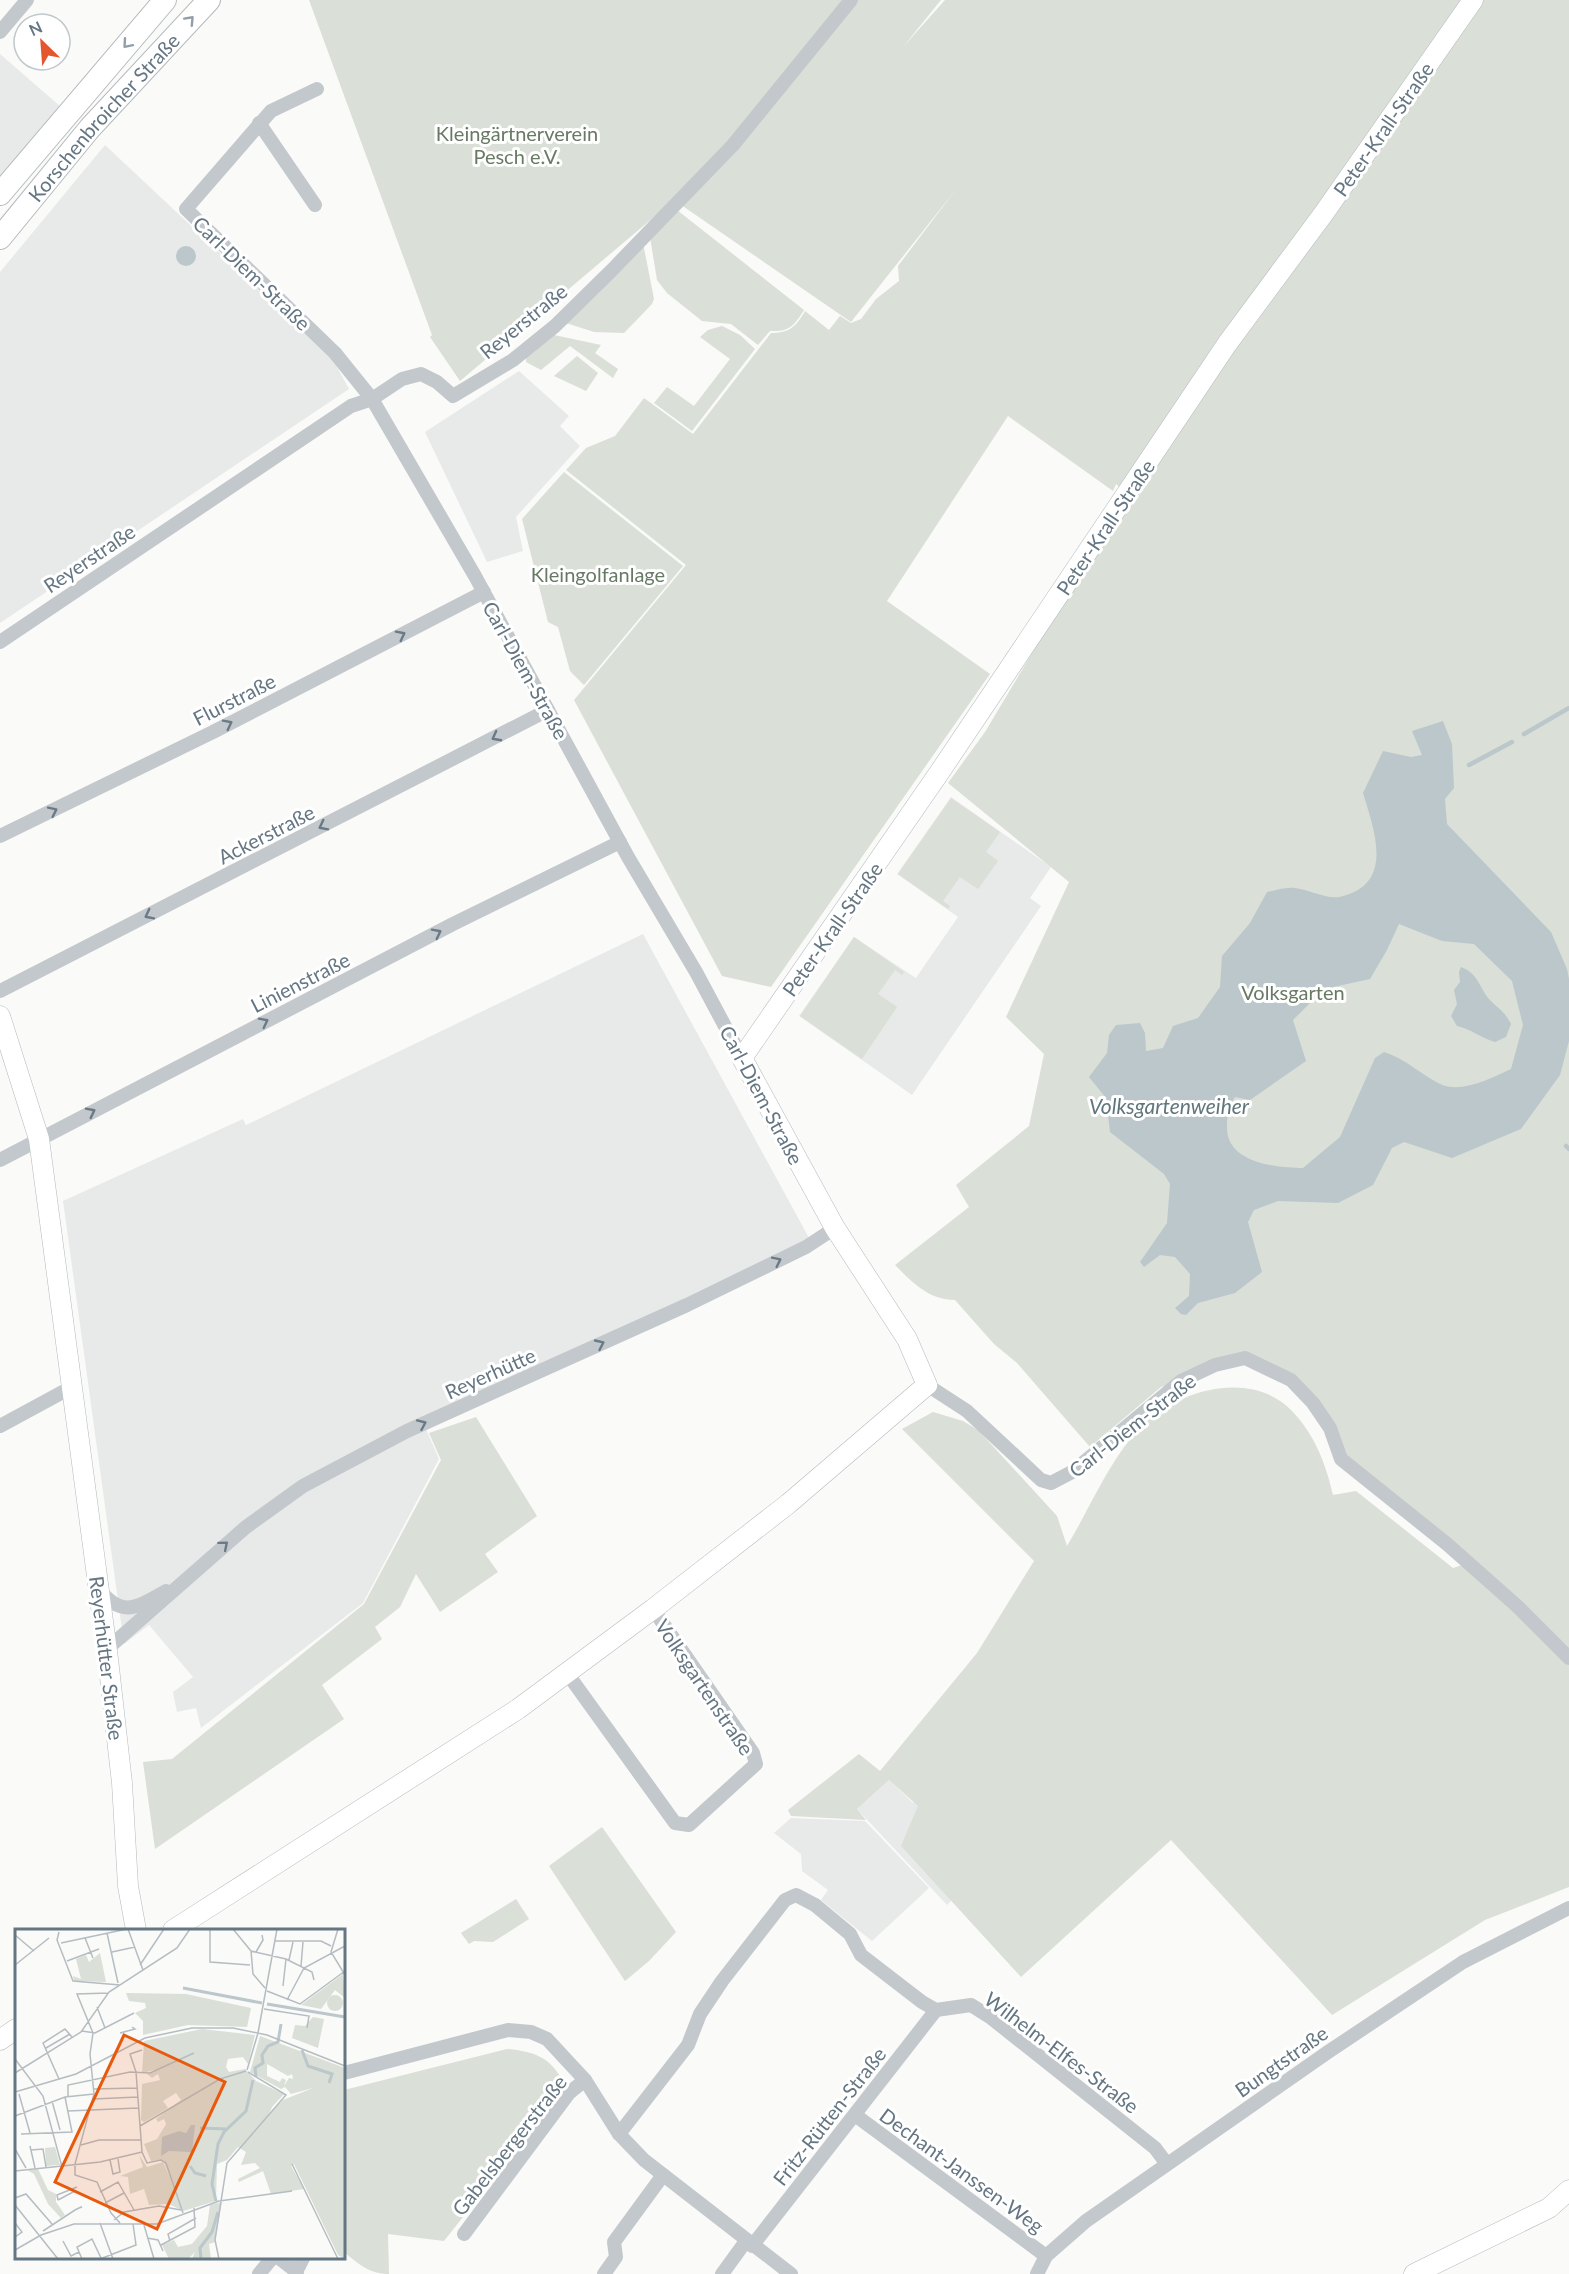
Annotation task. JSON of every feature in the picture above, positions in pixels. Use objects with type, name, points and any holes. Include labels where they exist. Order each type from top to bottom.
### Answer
[{"type":"main road","name":"Korschenbroicher Straße","points":[[0,194],[165,0]]},
{"type":"main road","name":"Korschenbroicher Straße","points":[[0,237],[90,128],[209,0]]},
{"type":"street","points":[[0,32],[27,0]]},
{"type":"street","name":"Reyerstraße","points":[[0,642],[341,412],[372,399],[402,379],[421,374],[437,382],[453,396],[513,360],[555,326],[733,145],[851,0]]},
{"type":"street","name":"Peter-Krall-Straße","points":[[741,1058],[939,773],[1227,344],[1331,203],[1473,0]]},
{"type":"street","name":"Carl-Diem-Straße","points":[[317,88],[271,111],[186,208],[335,353],[372,399],[484,592],[620,842],[696,972],[835,1228],[907,1339],[927,1385],[967,1411],[1041,1480],[1051,1483],[1072,1472],[1181,1382],[1215,1365],[1245,1358],[1291,1380],[1313,1403],[1330,1428],[1341,1459],[1447,1544],[1517,1606],[1569,1658]]},
{"type":"street","points":[[259,123],[315,205]]},
{"type":"street","name":"Flurstraße","points":[[0,836],[213,732],[484,592]]},
{"type":"street","name":"Ackerstraße","points":[[0,991],[548,710]]},
{"type":"street","name":"Linienstraße","points":[[0,1160],[453,924],[620,842]]},
{"type":"street","name":"Reyerhütter Straße","points":[[0,1016],[39,1139],[107,1649],[122,1783],[128,1886],[136,1929]]},
{"type":"street","name":"Reyerhütte","points":[[107,1649],[160,1605],[179,1583],[283,1499],[407,1431],[687,1305],[806,1247],[835,1228]]},
{"type":"street","name":"Volksgartenstraße","points":[[175,1929],[396,1789],[567,1673],[788,1504],[927,1385]]},
{"type":"street","points":[[0,1426],[72,1387]]},
{"type":"street","name":"Reyerhütte","points":[[98,1587],[108,1601],[120,1607],[134,1608],[179,1583]]},
{"type":"street","name":"Volksgartenstraße","points":[[567,1673],[675,1823],[689,1825],[756,1764],[753,1753],[653,1609]]},
{"type":"street","points":[[619,2134],[687,2045],[699,2014],[722,1981],[785,1900],[796,1895],[814,1905],[850,1934],[861,1955],[936,2010]]},
{"type":"street","name":"Bungtstraße","points":[[1037,2274],[1046,2256],[1086,2221],[1167,2164],[1463,1962],[1569,1908]]},
{"type":"street","name":"Wilhelm-Elfes-Straße","points":[[936,2010],[971,2005],[990,2017],[1155,2148],[1167,2164]]},
{"type":"street","name":"Fritz-Rütten-Straße","points":[[749,2243],[855,2115],[936,2010]]},
{"type":"street","name":"Gabelsbergerstraße","points":[[345,2073],[508,2030],[531,2032],[547,2038],[585,2080],[619,2134],[663,2175],[791,2274]]},
{"type":"street","points":[[0,2040],[15,2031]]},
{"type":"street","name":"Gabelsbergerstraße","points":[[464,2234],[569,2093],[585,2080]]},
{"type":"street","name":"Dechant-Janssen-Weg","points":[[855,2115],[1046,2256]]},
{"type":"street","points":[[604,2274],[616,2257],[614,2242],[663,2175]]},
{"type":"street","points":[[1414,2274],[1549,2208],[1569,2190]]},
{"type":"street","points":[[722,2274],[749,2243]]},
{"type":"street","points":[[259,2274],[271,2259]]},
{"type":"street","points":[[280,2259],[296,2273],[303,2259]]},
{"type":"shaded area","points":[[0,54],[12,64],[12,72],[21,72],[61,107],[0,181]]},
{"type":"shaded area","points":[[105,145],[332,358],[349,389],[0,623],[0,272]]},
{"type":"shaded area","points":[[519,371],[569,416],[560,426],[580,446],[516,517],[523,551],[487,562],[425,432]]},
{"type":"shaded area","points":[[951,797],[1051,867],[1030,898],[1041,906],[912,1095],[799,1016],[854,937],[916,978],[958,917],[897,874]]},
{"type":"shaded area","points":[[643,934],[814,1247],[426,1429],[439,1459],[363,1603],[201,1728],[196,1708],[177,1712],[173,1692],[193,1677],[149,1625],[124,1644],[63,1201],[243,1119],[246,1125]]},
{"type":"shaded area","points":[[961,1728],[1043,1813],[947,1905],[857,1809],[889,1780],[913,1803]]},
{"type":"shaded area","points":[[791,1818],[865,1821],[929,1888],[872,1941],[821,1900],[828,1890],[802,1871],[801,1854],[774,1833]]},
{"type":"green space","points":[[309,0],[941,0],[903,47],[945,0],[1569,0],[1569,1887],[1485,1920],[1332,2015],[1171,1840],[1021,1977],[901,1846],[918,1806],[889,1780],[857,1809],[866,1820],[791,1816],[788,1810],[859,1754],[880,1771],[977,1653],[1034,1561],[902,1429],[933,1412],[963,1421],[978,1430],[1057,1516],[1067,1546],[1112,1466],[1145,1423],[1160,1411],[1197,1393],[1237,1388],[1257,1390],[1275,1398],[1299,1419],[1313,1439],[1323,1461],[1333,1495],[1356,1491],[1453,1568],[1468,1563],[1341,1459],[1330,1428],[1291,1380],[1245,1358],[1161,1387],[1090,1447],[1017,1363],[994,1344],[955,1300],[929,1294],[895,1265],[969,1207],[956,1185],[1029,1126],[1044,1054],[1006,1017],[1069,882],[948,783],[985,732],[1127,494],[1116,484],[1113,491],[1008,416],[887,601],[990,674],[771,987],[722,976],[574,700],[686,565],[566,470],[586,448],[615,436],[644,398],[693,434],[771,333],[783,332],[791,328],[805,311],[829,330],[840,316],[851,323],[861,319],[876,299],[899,281],[898,266],[957,188],[851,322],[674,200],[460,381],[430,337],[432,335]]},
{"type":"green space","points":[[677,210],[804,310],[794,324],[786,329],[770,331],[758,345],[731,324],[702,321],[667,293],[657,280],[650,237]]},
{"type":"green space","points":[[643,243],[654,299],[652,304],[624,333],[594,332],[563,322]]},
{"type":"green space","points":[[722,326],[740,335],[755,349],[692,431],[654,403],[667,387],[694,406],[730,359],[700,337],[708,330]]},
{"type":"green space","points":[[554,335],[601,345],[595,353],[618,369],[613,378],[570,346],[541,370],[526,362],[526,358]]},
{"type":"green space","points":[[577,356],[598,373],[586,391],[554,376]]},
{"type":"green space","name":"Kleingolfanlage","points":[[564,472],[683,566],[584,685],[570,671],[558,627],[548,622],[522,519]]},
{"type":"green space","points":[[951,798],[1000,832],[986,852],[998,861],[978,889],[960,877],[943,901],[950,906],[948,909],[898,874]]},
{"type":"green space","points":[[854,937],[904,972],[902,975],[895,970],[878,994],[897,1007],[862,1059],[800,1016]]},
{"type":"green space","points":[[476,1417],[537,1516],[485,1554],[498,1572],[440,1612],[416,1574],[400,1607],[375,1627],[382,1639],[322,1685],[344,1719],[155,1849],[143,1762],[172,1759],[364,1604],[441,1460],[429,1433]]},
{"type":"green space","points":[[602,1827],[676,1932],[649,1961],[625,1981],[549,1866]]},
{"type":"green space","points":[[516,1899],[529,1919],[493,1942],[474,1941],[469,1944],[461,1933]]},
{"type":"green space","points":[[507,2049],[527,2052],[542,2058],[555,2069],[566,2087],[444,2241],[388,2234],[389,2274],[370,2270],[345,2253],[345,2090]]},
{"type":"water","points":[[186,246],[193,249],[196,256],[193,263],[186,266],[179,263],[176,256],[179,249]]},
{"type":"water","name":"Volksgartenweiher","points":[[1443,721],[1452,744],[1454,788],[1445,799],[1447,824],[1551,932],[1567,969],[1569,1041],[1560,1075],[1521,1129],[1452,1158],[1404,1142],[1392,1148],[1373,1185],[1338,1203],[1278,1201],[1254,1210],[1248,1222],[1262,1272],[1235,1293],[1198,1303],[1186,1315],[1181,1314],[1175,1308],[1189,1296],[1190,1274],[1175,1257],[1160,1255],[1144,1267],[1140,1262],[1167,1223],[1170,1184],[1164,1174],[1110,1132],[1106,1098],[1089,1077],[1107,1053],[1109,1035],[1116,1025],[1140,1023],[1145,1033],[1146,1051],[1163,1048],[1173,1026],[1198,1018],[1220,987],[1222,956],[1250,923],[1267,892],[1294,888],[1328,897],[1339,897],[1357,891],[1368,881],[1375,869],[1376,854],[1372,823],[1363,793],[1383,751],[1411,757],[1422,755],[1412,731]],"holes":[[[1399,924],[1442,941],[1474,944],[1512,981],[1523,1025],[1511,1069],[1476,1084],[1448,1087],[1384,1052],[1375,1058],[1340,1137],[1303,1168],[1268,1165],[1244,1156],[1235,1149],[1229,1140],[1227,1128],[1228,1111],[1235,1097],[1250,1100],[1306,1061],[1293,1020],[1324,989],[1370,979]]]},
{"type":"water","points":[[1461,967],[1476,978],[1488,997],[1509,1020],[1511,1024],[1506,1037],[1495,1042],[1457,1026],[1451,1016],[1457,1004],[1454,990],[1460,982]]},
{"type":"waterway","points":[[1524,734],[1569,708]]},
{"type":"waterway","points":[[1469,765],[1512,742]]},
{"type":"waterway","points":[[1566,1146],[1569,1149]]},
{"type":"park label","name":"Kleingärtnerverein Pesch e.V.","points":[[517,144]]},
{"type":"park label","name":"Volksgarten","points":[[1293,992]]}]
